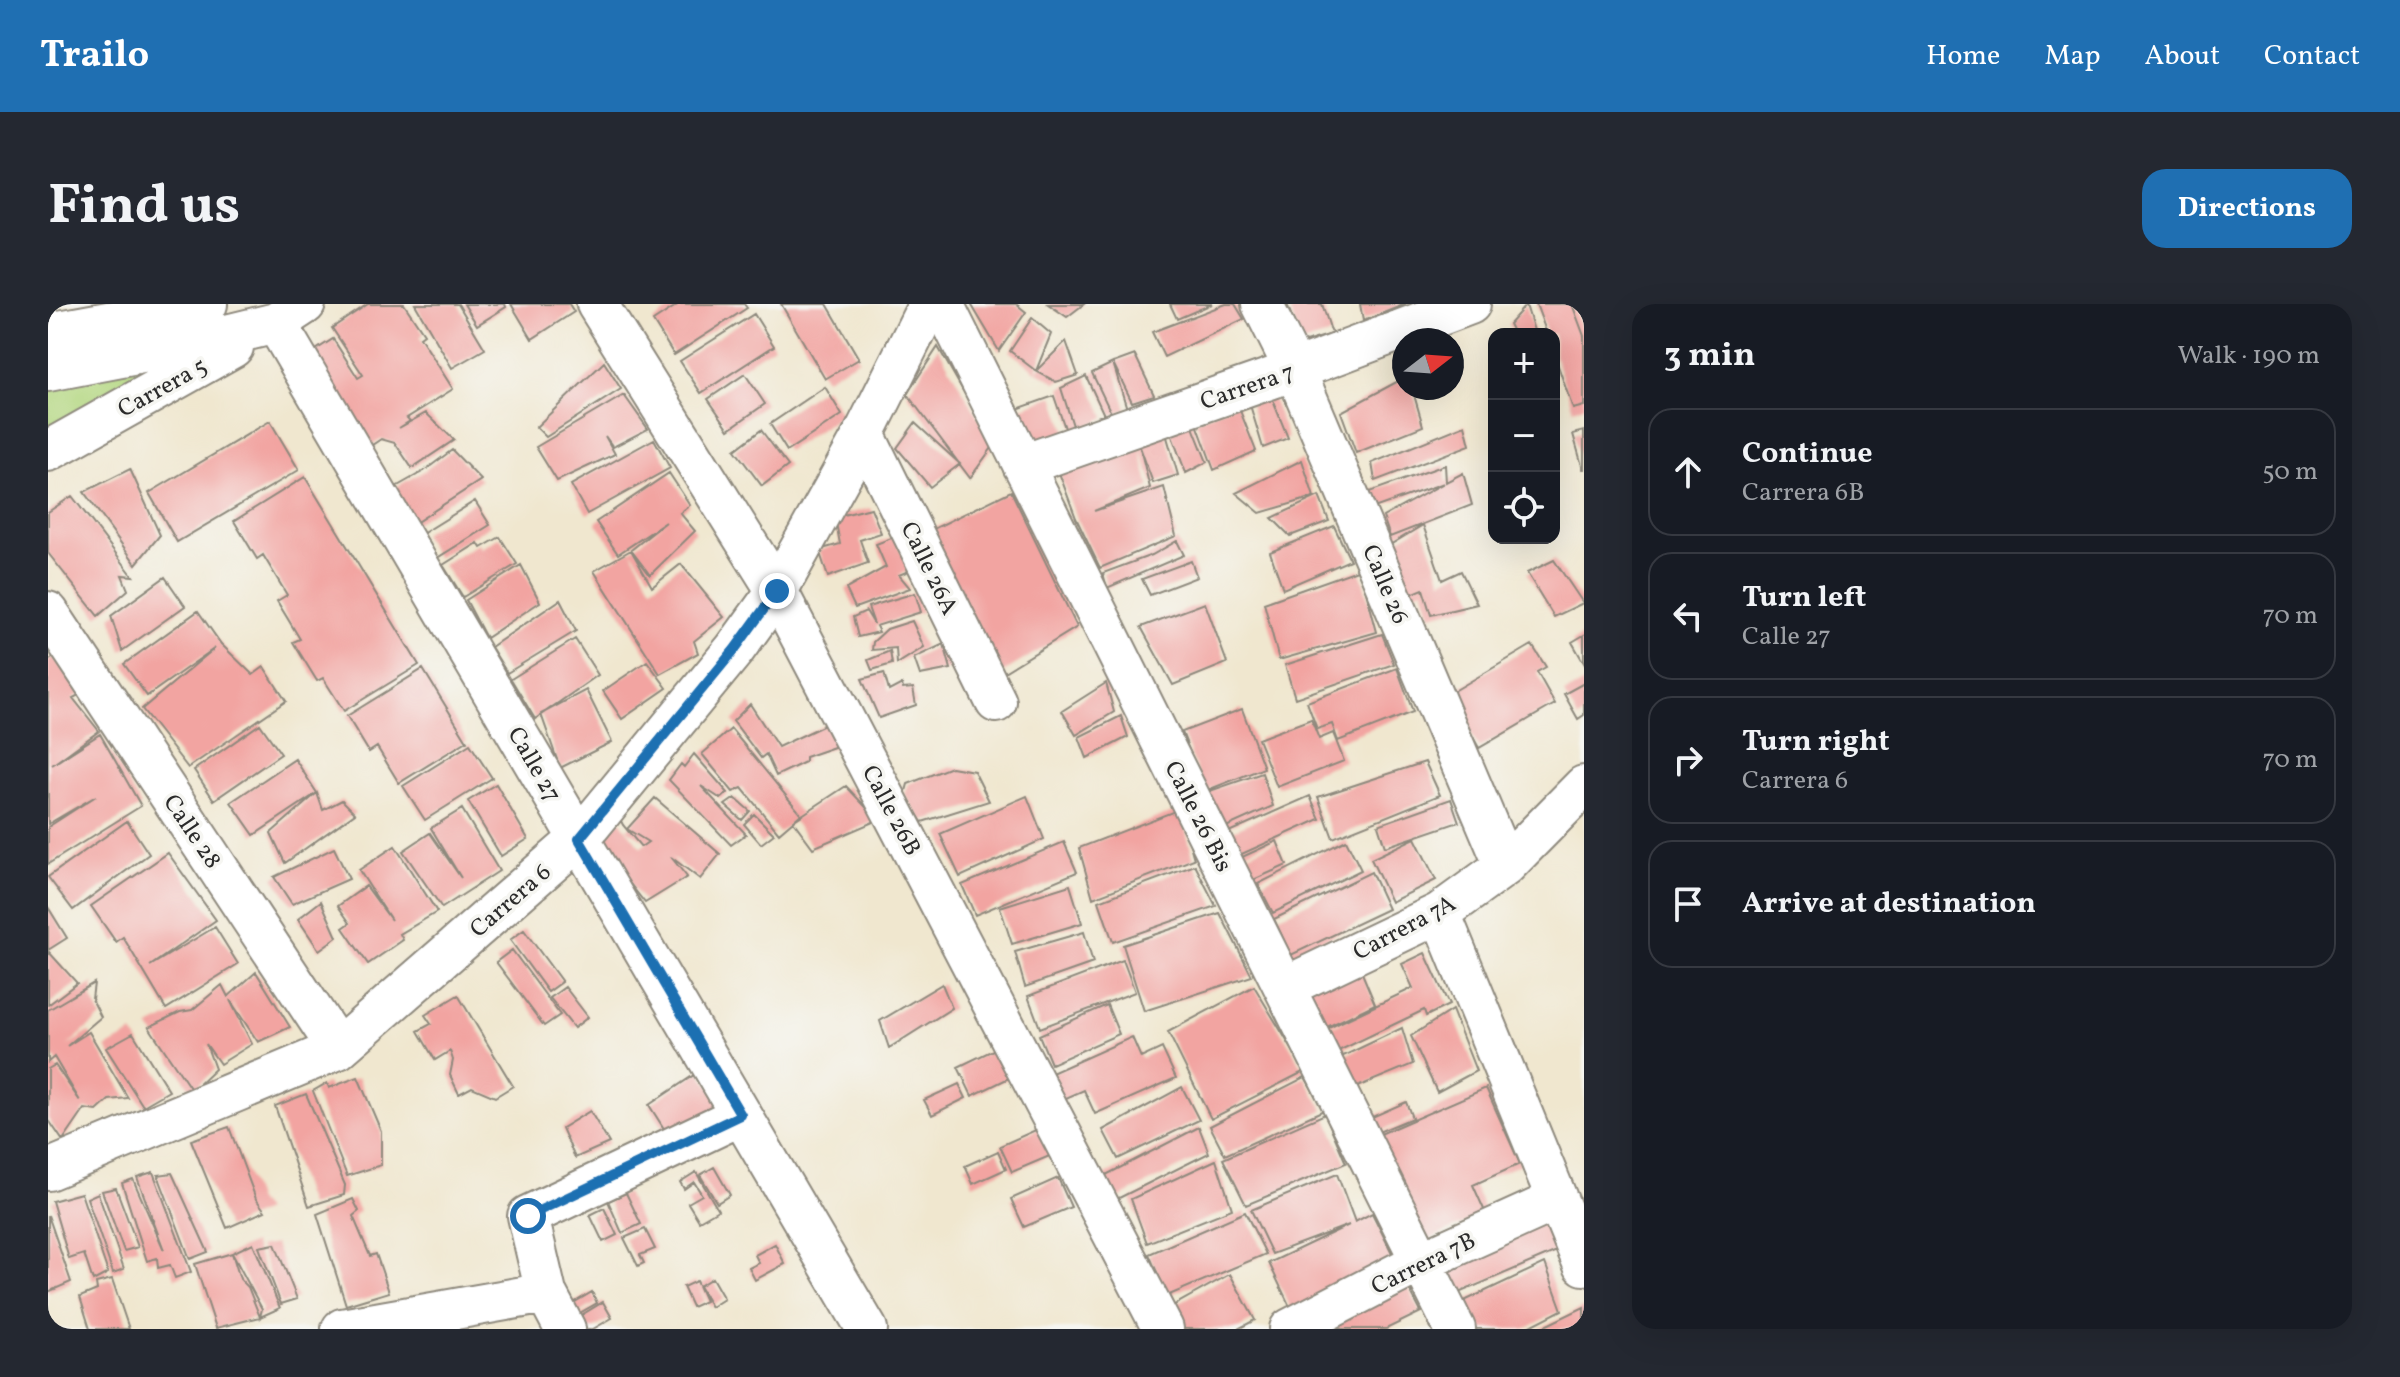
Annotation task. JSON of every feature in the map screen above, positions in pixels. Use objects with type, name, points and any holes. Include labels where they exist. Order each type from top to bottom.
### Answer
[{"type":"street","points":[[48,333],[207,304]]},
{"type":"street","name":"Calle 26B","points":[[597,304],[777,591],[1163,1329]]},
{"type":"street","name":"Carrera 6","points":[[48,1170],[338,1049],[579,839],[735,649],[777,591],[864,434],[929,304]]},
{"type":"street","name":"Calle 26 Bis","points":[[943,304],[1455,1329]]},
{"type":"street","name":"Calle 26","points":[[1262,304],[1295,370],[1505,866]]},
{"type":"street","name":"Carrera 7","points":[[1023,465],[1295,370],[1470,304]]},
{"type":"street","points":[[48,371],[194,343],[290,313]]},
{"type":"street","name":"Carrera 5","points":[[48,451],[290,313]]},
{"type":"street","name":"Calle 27","points":[[290,313],[579,839],[867,1329]]},
{"type":"street","name":"Calle 26A","points":[[864,434],[996,702]]},
{"type":"street","name":"Calle 28","points":[[48,612],[338,1049]]},
{"type":"street","name":"Carrera 7A","points":[[1285,987],[1440,913],[1505,866],[1584,786]]},
{"type":"street","points":[[1440,913],[1584,1265]]},
{"type":"street","points":[[565,1329],[546,1293],[528,1216],[741,1115]]},
{"type":"street","name":"Carrera 7B","points":[[1290,1329],[1422,1261],[1557,1200]]},
{"type":"street","points":[[342,1329],[546,1293]]},
{"type":"green space","points":[[171,361],[48,439],[48,384]]},
{"type":"building","points":[[368,304],[404,304],[424,334],[420,337],[453,389],[407,418],[410,421],[399,428],[426,413],[454,440],[412,468],[395,443],[381,439],[366,449],[308,355],[333,339],[358,378],[363,375],[332,328]]},
{"type":"building","points":[[415,304],[458,304],[485,349],[452,368]]},
{"type":"building","points":[[464,304],[505,304],[506,307],[477,325]]},
{"type":"building","points":[[511,304],[569,304],[574,312],[532,339]]},
{"type":"building","points":[[679,304],[744,304],[747,308],[674,355],[653,321]]},
{"type":"building","points":[[781,304],[827,304],[859,359],[825,379]]},
{"type":"building","points":[[971,304],[1016,304],[1026,312],[999,351]]},
{"type":"building","points":[[1048,304],[1084,304],[1067,317]]},
{"type":"building","points":[[1170,304],[1212,304],[1177,319]]},
{"type":"building","points":[[1226,304],[1235,304],[1244,319],[1164,357],[1152,332]]},
{"type":"building","points":[[1287,304],[1322,304],[1332,334],[1302,343]]},
{"type":"building","points":[[1360,304],[1406,304],[1363,321]]},
{"type":"building","points":[[1536,304],[1572,304],[1584,336],[1584,406],[1573,409],[1560,371],[1560,328],[1545,328]]},
{"type":"building","points":[[1526,305],[1533,328],[1511,328],[1509,324]]},
{"type":"building","points":[[754,314],[774,346],[701,393],[680,361]]},
{"type":"building","points":[[1032,318],[1051,334],[1036,371],[1010,351]]},
{"type":"building","points":[[1066,341],[1078,375],[1056,382],[1036,371]]},
{"type":"building","points":[[938,347],[994,445],[970,478],[907,394]]},
{"type":"building","points":[[1135,355],[1154,395],[1132,402],[1113,363]]},
{"type":"building","points":[[604,362],[621,389],[546,437],[536,427]]},
{"type":"building","points":[[1113,363],[1127,409],[1112,415],[1092,373]]},
{"type":"building","points":[[745,374],[765,404],[729,429],[708,399]]},
{"type":"building","points":[[1086,376],[1105,417],[1075,432],[1061,388]]},
{"type":"building","points":[[1392,384],[1392,400],[1415,400],[1423,426],[1356,453],[1341,412]]},
{"type":"building","points":[[825,387],[842,415],[787,451],[770,424]]},
{"type":"building","points":[[1269,391],[1288,438],[1263,448],[1250,405]]},
{"type":"building","points":[[624,395],[648,429],[613,447],[605,436],[615,454],[557,481],[536,447]]},
{"type":"building","points":[[1054,396],[1068,437],[1034,448],[1017,409]]},
{"type":"building","points":[[1237,403],[1256,451],[1214,470],[1196,421]]},
{"type":"building","points":[[270,421],[299,470],[177,542],[149,493]]},
{"type":"building","points":[[1191,422],[1207,462],[1186,473],[1169,428]]},
{"type":"building","points":[[915,423],[960,464],[930,487],[897,448]]},
{"type":"building","points":[[1465,425],[1470,445],[1375,481],[1372,463]]},
{"type":"building","points":[[761,430],[788,466],[762,486],[735,450]]},
{"type":"building","points":[[1165,430],[1178,475],[1153,483],[1139,444],[1150,488],[1094,511],[1164,487],[1176,536],[1100,568],[1058,470]]},
{"type":"building","points":[[1584,431],[1584,469],[1583,469],[1573,434]]},
{"type":"building","points":[[654,439],[670,468],[587,514],[571,485]]},
{"type":"building","points":[[452,450],[481,480],[415,523],[394,488]]},
{"type":"building","points":[[1302,460],[1314,497],[1260,513],[1236,493]]},
{"type":"building","points":[[1445,465],[1446,482],[1463,473],[1472,505],[1390,537],[1383,517],[1444,483],[1374,508],[1369,492]]},
{"type":"building","points":[[130,469],[160,535],[136,564],[84,492]]},
{"type":"building","points":[[669,473],[690,505],[680,513],[695,531],[650,575],[631,550],[666,522],[618,554],[596,522]]},
{"type":"building","points":[[305,477],[419,665],[344,711],[323,678],[317,681],[293,642],[300,639],[277,601],[287,595],[263,555],[257,559],[234,521]]},
{"type":"building","points":[[1011,491],[1077,627],[991,680],[927,532]]},
{"type":"building","points":[[72,496],[133,576],[122,575],[128,590],[98,616],[48,553],[48,512]]},
{"type":"building","points":[[1319,496],[1329,521],[1290,536],[1272,518]]},
{"type":"building","points":[[475,501],[490,525],[437,558],[422,534]]},
{"type":"building","points":[[871,508],[881,533],[860,540],[868,563],[828,577],[819,550],[840,544],[835,517]]},
{"type":"building","points":[[1423,525],[1442,580],[1461,571],[1477,604],[1431,615],[1423,589],[1407,596],[1390,545]]},
{"type":"building","points":[[1334,526],[1350,560],[1283,589],[1270,552]]},
{"type":"building","points":[[500,537],[517,564],[463,597],[443,565],[478,543],[481,548]]},
{"type":"building","points":[[894,537],[911,570],[899,575],[910,588],[855,608],[846,589],[886,567],[876,544]]},
{"type":"building","points":[[1177,541],[1184,555],[1107,588],[1103,573],[1152,555]]},
{"type":"building","points":[[631,550],[652,587],[681,564],[724,617],[694,641],[698,653],[660,674],[594,571]]},
{"type":"building","points":[[1554,560],[1583,603],[1554,617],[1527,573]]},
{"type":"building","points":[[1191,561],[1197,577],[1150,595],[1142,579]]},
{"type":"building","points":[[521,565],[540,602],[486,638],[466,600]]},
{"type":"building","points":[[1360,569],[1377,632],[1279,660],[1264,603]]},
{"type":"building","points":[[165,577],[185,606],[122,651],[111,616]]},
{"type":"building","points":[[915,593],[921,612],[876,626],[879,632],[858,637],[853,617],[866,611],[874,624],[868,607]]},
{"type":"building","points":[[560,600],[576,631],[507,673],[491,647]]},
{"type":"building","points":[[1205,603],[1227,663],[1173,685],[1141,627]]},
{"type":"building","points":[[198,611],[221,644],[253,675],[264,667],[286,701],[188,768],[142,709],[215,648],[147,696],[124,664]]},
{"type":"building","points":[[912,621],[924,647],[897,664],[896,648],[872,650],[873,642],[887,629]]},
{"type":"building","points":[[1382,634],[1394,664],[1295,698],[1285,665]]},
{"type":"building","points":[[1584,635],[1584,663],[1572,642]]},
{"type":"building","points":[[575,639],[598,675],[535,719],[511,679]]},
{"type":"building","points":[[944,644],[951,669],[920,675],[914,658]]},
{"type":"building","points":[[1532,645],[1546,667],[1537,672],[1555,704],[1479,748],[1449,694]]},
{"type":"building","points":[[890,651],[892,664],[872,670],[868,660]]},
{"type":"building","points":[[54,657],[81,694],[73,698],[99,731],[52,765],[100,734],[141,806],[48,864],[48,827],[96,796],[48,824],[48,661]]},
{"type":"building","points":[[647,661],[667,688],[622,719],[603,691]]},
{"type":"building","points":[[1397,668],[1413,712],[1338,741],[1332,724],[1317,729],[1307,702]]},
{"type":"building","points":[[423,669],[467,741],[399,783],[377,747],[369,752],[347,716]]},
{"type":"building","points":[[884,673],[889,691],[902,684],[903,689],[913,688],[916,705],[879,718],[862,679]]},
{"type":"building","points":[[1106,683],[1114,712],[1076,735],[1062,711]]},
{"type":"building","points":[[1584,683],[1584,715],[1578,719],[1564,694]]},
{"type":"building","points":[[586,690],[612,742],[560,768],[541,714]]},
{"type":"building","points":[[750,704],[778,747],[831,722],[837,746],[805,757],[805,762],[776,776],[766,754],[761,758],[733,721]]},
{"type":"building","points":[[1242,709],[1264,768],[1205,791],[1182,732]]},
{"type":"building","points":[[1121,716],[1128,737],[1087,758],[1079,737]]},
{"type":"building","points":[[1311,719],[1319,739],[1333,733],[1344,761],[1277,787],[1258,739]]},
{"type":"building","points":[[260,724],[281,754],[214,800],[194,770]]},
{"type":"building","points":[[731,729],[801,814],[779,833],[742,788],[733,792],[702,754]]},
{"type":"building","points":[[470,744],[492,778],[425,820],[403,786]]},
{"type":"building","points":[[694,754],[728,793],[721,799],[701,786],[746,834],[731,845],[669,780],[681,764],[684,767]]},
{"type":"building","points":[[295,759],[317,793],[254,835],[231,802]]},
{"type":"building","points":[[1425,762],[1440,795],[1333,838],[1318,797]]},
{"type":"building","points":[[951,767],[974,771],[989,801],[922,822],[905,795],[908,784]]},
{"type":"building","points":[[1262,773],[1273,806],[1224,828],[1204,793]]},
{"type":"building","points":[[496,784],[528,839],[501,856],[468,801]]},
{"type":"building","points":[[846,786],[878,820],[813,848],[793,821]]},
{"type":"building","points":[[317,793],[323,810],[342,800],[355,813],[285,863],[271,833]]},
{"type":"building","points":[[1027,796],[1044,839],[960,877],[940,834]]},
{"type":"building","points":[[1310,796],[1320,819],[1235,857],[1224,834]]},
{"type":"building","points":[[655,798],[720,854],[700,879],[671,857],[687,877],[645,903],[596,840],[621,821],[623,825],[641,847],[648,842],[627,829]]},
{"type":"building","points":[[735,798],[750,811],[742,820],[725,805]]},
{"type":"building","points":[[1451,799],[1459,822],[1385,847],[1378,825]]},
{"type":"building","points":[[462,809],[499,871],[442,908],[403,851],[430,833],[461,878],[431,828]]},
{"type":"building","points":[[1180,809],[1194,859],[1093,898],[1079,848]]},
{"type":"building","points":[[754,814],[774,834],[761,844],[744,824]]},
{"type":"building","points":[[127,821],[149,854],[73,910],[48,877]]},
{"type":"building","points":[[1415,838],[1436,880],[1391,902],[1371,859]]},
{"type":"building","points":[[1346,840],[1361,870],[1273,913],[1258,884]]},
{"type":"building","points":[[1277,841],[1287,865],[1251,881],[1240,858]]},
{"type":"building","points":[[1064,842],[1077,872],[975,915],[962,885]]},
{"type":"building","points":[[395,846],[437,912],[400,934],[403,940],[368,964],[343,928],[350,923],[338,906],[366,886],[391,920],[359,870]]},
{"type":"building","points":[[334,848],[349,879],[292,904],[274,877]]},
{"type":"building","points":[[168,853],[216,920],[150,966],[215,927],[238,964],[166,1009],[123,937],[116,942],[91,906]]},
{"type":"building","points":[[1195,865],[1216,906],[1113,942],[1099,901]]},
{"type":"building","points":[[1371,872],[1388,909],[1291,955],[1274,919]]},
{"type":"building","points":[[1070,885],[1082,923],[1012,944],[1000,907]]},
{"type":"building","points":[[321,901],[337,937],[319,950],[298,919]]},
{"type":"building","points":[[48,907],[67,938],[48,950]]},
{"type":"building","points":[[1220,913],[1252,976],[1144,1011],[1123,945]]},
{"type":"building","points":[[524,930],[562,982],[548,992],[510,940]]},
{"type":"building","points":[[1084,932],[1093,963],[1025,987],[1015,952]]},
{"type":"building","points":[[512,950],[560,1015],[544,1026],[496,962]]},
{"type":"building","points":[[48,951],[77,983],[48,1005]]},
{"type":"building","points":[[1425,953],[1449,1005],[1426,1016],[1424,1010],[1328,1056],[1318,1033],[1413,988],[1402,964]]},
{"type":"building","points":[[1123,960],[1135,992],[1040,1028],[1028,996]]},
{"type":"building","points":[[1357,961],[1375,1004],[1325,1028],[1304,983]]},
{"type":"building","points":[[256,972],[290,1027],[258,1042],[230,1000],[252,1044],[220,1064],[206,1044],[215,1069],[192,1091],[149,1027],[180,1012],[192,1010],[222,985],[228,997]]},
{"type":"building","points":[[94,983],[92,999],[101,1017],[67,1046],[89,1032],[128,1098],[109,1100],[97,1111],[85,1109],[63,1141],[48,1119],[48,1069],[55,1065],[80,1101],[54,1057],[48,1062],[48,1010]]},
{"type":"building","points":[[942,984],[952,1008],[889,1048],[880,1021]]},
{"type":"building","points":[[1254,986],[1305,1071],[1211,1119],[1168,1032]]},
{"type":"building","points":[[565,987],[588,1017],[574,1028],[550,998]]},
{"type":"building","points":[[458,995],[513,1086],[495,1097],[472,1087],[459,1094],[450,1075],[453,1060],[450,1051],[435,1060],[418,1031],[431,1024],[425,1015]]},
{"type":"building","points":[[1107,1005],[1119,1034],[1051,1064],[1039,1035]]},
{"type":"building","points":[[1452,1010],[1476,1071],[1437,1092],[1411,1036]]},
{"type":"building","points":[[1402,1028],[1413,1064],[1350,1090],[1339,1058]]},
{"type":"building","points":[[133,1033],[169,1091],[143,1106],[106,1048]]},
{"type":"building","points":[[1132,1037],[1141,1058],[1162,1048],[1176,1078],[1095,1114],[1084,1090],[1057,1102],[1045,1076]]},
{"type":"building","points":[[995,1049],[1009,1078],[972,1096],[958,1067]]},
{"type":"building","points":[[700,1071],[727,1113],[668,1135],[649,1105]]},
{"type":"building","points":[[358,1077],[381,1131],[381,1165],[347,1176],[313,1091],[327,1083],[329,1088]]},
{"type":"building","points":[[1305,1077],[1324,1110],[1225,1155],[1210,1126]]},
{"type":"building","points":[[959,1084],[966,1098],[932,1115],[924,1100]]},
{"type":"building","points":[[1182,1087],[1199,1120],[1118,1159],[1103,1130]]},
{"type":"building","points":[[1486,1088],[1520,1164],[1473,1185],[1486,1214],[1425,1241],[1378,1135]]},
{"type":"building","points":[[306,1094],[345,1185],[344,1195],[309,1206],[275,1106]]},
{"type":"building","points":[[1406,1102],[1412,1118],[1369,1136],[1363,1121]]},
{"type":"building","points":[[590,1111],[609,1143],[575,1158],[562,1128]]},
{"type":"building","points":[[1325,1114],[1346,1163],[1246,1205],[1223,1159]]},
{"type":"building","points":[[229,1127],[256,1199],[265,1211],[227,1228],[191,1140]]},
{"type":"building","points":[[1199,1127],[1209,1153],[1109,1203],[1100,1178]]},
{"type":"building","points":[[1040,1128],[1052,1155],[1012,1172],[1000,1146]]},
{"type":"building","points":[[998,1151],[1006,1169],[973,1184],[965,1166]]},
{"type":"building","points":[[1216,1160],[1232,1209],[1147,1243],[1131,1199]]},
{"type":"building","points":[[714,1167],[730,1195],[717,1203],[700,1175]]},
{"type":"building","points":[[153,1172],[191,1272],[175,1278],[170,1265],[158,1268],[157,1258],[147,1261],[122,1183],[133,1179],[164,1250],[137,1177]]},
{"type":"building","points":[[696,1172],[718,1210],[699,1221],[688,1203],[702,1195],[694,1182],[684,1189],[680,1182]]},
{"type":"building","points":[[172,1173],[208,1252],[190,1259],[158,1175]]},
{"type":"building","points":[[1337,1174],[1355,1222],[1372,1213],[1396,1261],[1292,1311],[1269,1263],[1349,1225],[1272,1254],[1251,1210]]},
{"type":"building","points":[[1058,1178],[1071,1207],[1024,1227],[1011,1199]]},
{"type":"building","points":[[116,1188],[138,1247],[124,1251],[102,1191]]},
{"type":"building","points":[[81,1193],[108,1273],[93,1281],[84,1254],[69,1259],[52,1201]]},
{"type":"building","points":[[98,1193],[124,1269],[113,1273],[87,1198]]},
{"type":"building","points":[[626,1193],[641,1224],[622,1233],[608,1201]]},
{"type":"building","points":[[353,1199],[359,1211],[353,1216],[370,1256],[376,1254],[389,1292],[346,1305],[317,1214]]},
{"type":"building","points":[[604,1208],[617,1235],[603,1242],[590,1215]]},
{"type":"building","points":[[1245,1212],[1266,1254],[1167,1296],[1149,1254]]},
{"type":"building","points":[[1550,1213],[1564,1248],[1454,1295],[1443,1263]]},
{"type":"building","points":[[48,1215],[71,1282],[48,1292]]},
{"type":"building","points":[[645,1229],[655,1249],[640,1255],[644,1263],[638,1266],[624,1238]]},
{"type":"building","points":[[253,1243],[280,1308],[260,1317],[262,1309],[232,1253]]},
{"type":"building","points":[[275,1244],[297,1299],[281,1304],[259,1247]]},
{"type":"building","points":[[775,1244],[785,1264],[755,1280],[749,1268],[759,1263],[755,1255]]},
{"type":"building","points":[[232,1253],[240,1279],[248,1287],[260,1317],[216,1328],[195,1264]]},
{"type":"building","points":[[1545,1263],[1562,1310],[1525,1329],[1472,1329],[1458,1304]]},
{"type":"building","points":[[1230,1274],[1255,1320],[1238,1329],[1183,1329],[1171,1307]]},
{"type":"building","points":[[712,1278],[724,1299],[711,1307],[699,1286]]},
{"type":"building","points":[[112,1279],[129,1329],[90,1329],[80,1297],[97,1290],[96,1283]]},
{"type":"building","points":[[696,1281],[705,1301],[692,1307],[683,1287]]},
{"type":"building","points":[[1407,1285],[1421,1312],[1386,1329],[1318,1329]]},
{"type":"building","points":[[592,1292],[597,1303],[571,1318],[565,1308]]},
{"type":"building","points":[[603,1302],[612,1318],[593,1329],[581,1329],[575,1319]]},
{"type":"building","points":[[1584,1307],[1584,1329],[1539,1329]]},
{"type":"route","points":[[528,1216],[741,1115],[579,839],[735,649],[777,591]]}]
